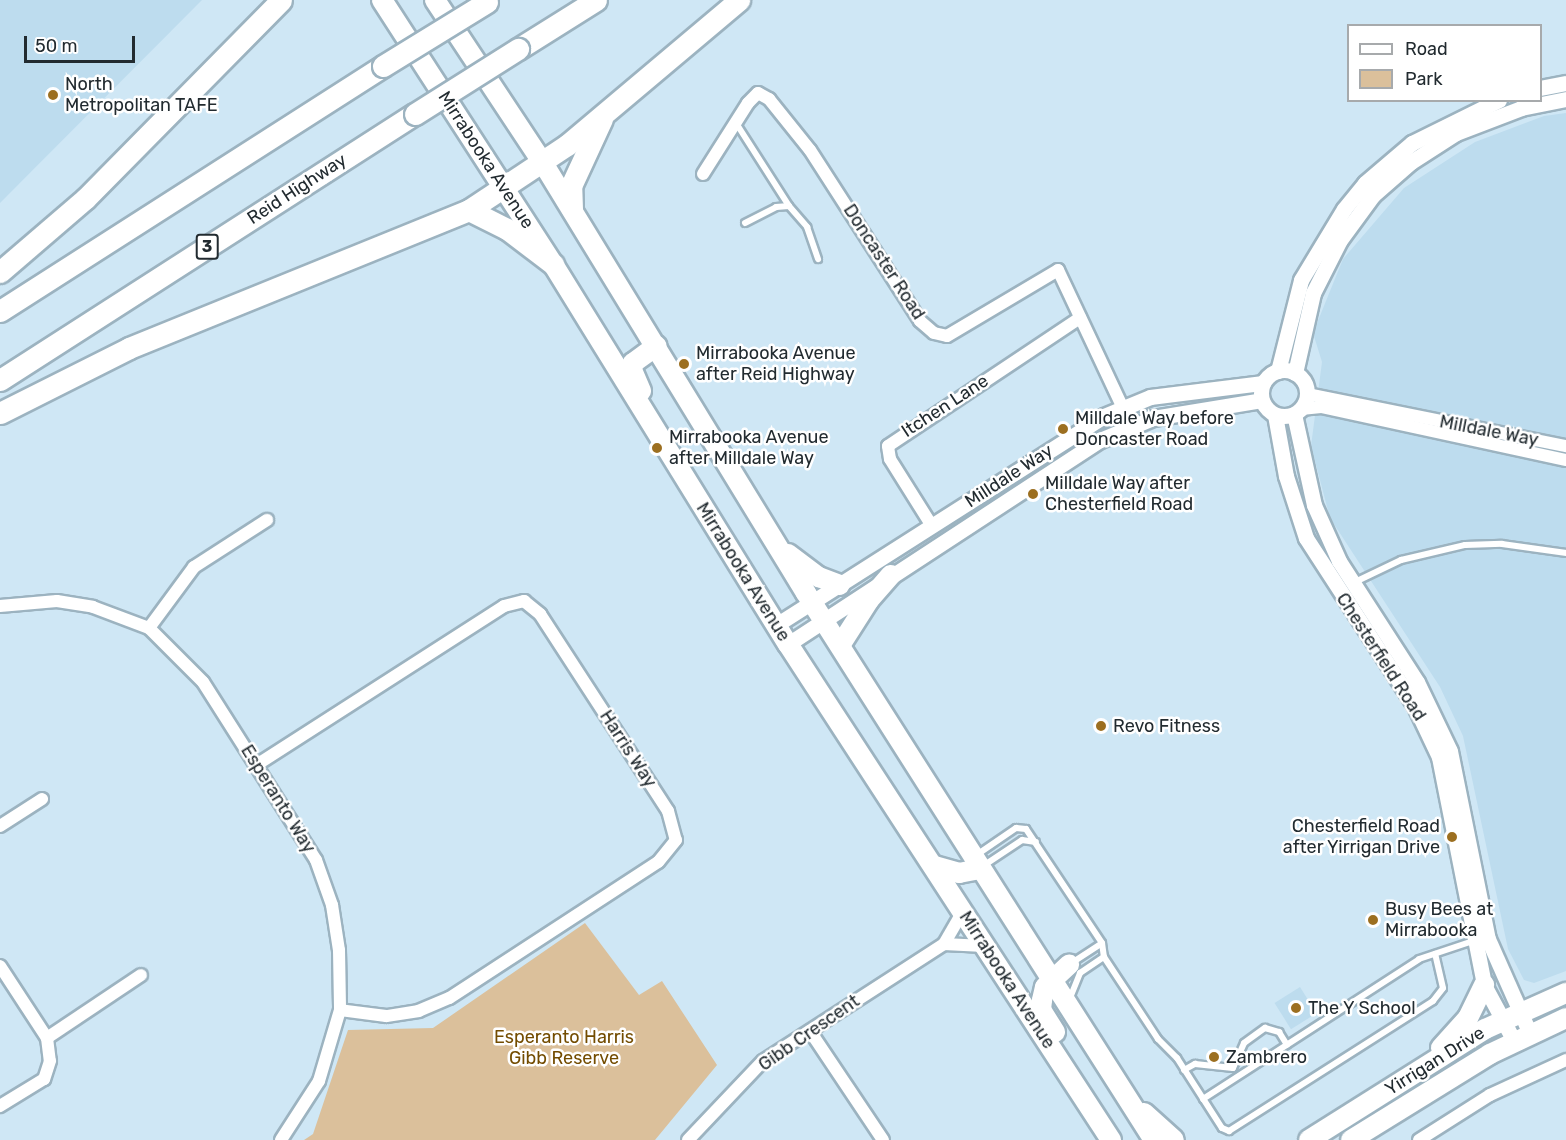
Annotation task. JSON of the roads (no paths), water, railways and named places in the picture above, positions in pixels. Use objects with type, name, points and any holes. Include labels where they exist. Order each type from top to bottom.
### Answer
[{"type":"highway","points":[[259,21],[275,0]]},
{"type":"highway","points":[[0,272],[85,199],[281,0]]},
{"type":"highway","name":"Reid Highway","points":[[0,380],[596,0]]},
{"type":"highway","points":[[0,413],[129,348],[469,210],[543,163],[603,116],[739,0]]},
{"type":"highway","points":[[0,311],[488,1]]},
{"type":"highway","points":[[572,209],[571,186],[603,116]]},
{"type":"highway","points":[[469,210],[507,229],[553,264]]},
{"type":"main road","name":"Mirrabooka Avenue","points":[[381,0],[553,264],[788,644],[935,866],[962,913],[1111,1140]]},
{"type":"main road","name":"Mirrabooka Avenue","points":[[435,0],[543,163],[812,602],[825,619],[976,863],[1154,1140]]},
{"type":"main road","points":[[656,346],[638,357],[632,370],[673,458]]},
{"type":"main road","points":[[775,542],[817,576],[840,585]]},
{"type":"main road","points":[[840,644],[869,600],[891,575]]},
{"type":"main road","points":[[935,866],[959,873],[976,863]]},
{"type":"main road","points":[[1069,965],[1046,972],[1041,1010],[1069,1054],[1080,1092]]},
{"type":"main road","points":[[1421,1069],[1468,1018],[1484,985]]},
{"type":"main road","name":"Yirrigan Drive","points":[[1309,1140],[1421,1069],[1511,1016],[1566,993]]},
{"type":"main road","name":"Yirrigan Drive","points":[[1351,1140],[1522,1037],[1566,1018]]},
{"type":"main road","points":[[1125,1095],[1174,1140]]},
{"type":"street","points":[[1542,88],[1566,83]]},
{"type":"street","name":"Doncaster Road","points":[[703,174],[735,121],[758,93],[769,99],[810,150],[920,321],[934,333],[947,336],[1058,270],[1123,408]]},
{"type":"street","points":[[1542,101],[1566,99]]},
{"type":"street","points":[[1319,261],[1295,373],[1307,394],[1298,411],[1275,415],[1262,400],[1263,383],[1278,371],[1292,310],[1344,209],[1390,160],[1438,127],[1504,104],[1529,102]]},
{"type":"street","name":"Itchen Lane","points":[[932,526],[890,459],[888,446],[1080,318]]},
{"type":"street","points":[[1278,371],[1295,373]]},
{"type":"street","name":"Milldale Way","points":[[776,625],[1104,416],[1150,397],[1263,383]]},
{"type":"street","name":"Milldale Way","points":[[1307,394],[1566,446]]},
{"type":"street","name":"Milldale Way","points":[[788,644],[1100,440],[1153,418],[1262,400]]},
{"type":"street","name":"Milldale Way","points":[[1298,411],[1321,407],[1566,460]]},
{"type":"street","name":"Chesterfield Road","points":[[1298,411],[1314,505],[1339,561],[1417,682],[1450,751],[1482,940],[1484,985],[1511,1016]]},
{"type":"street","name":"Chesterfield Road","points":[[1275,415],[1286,476],[1306,538],[1414,704],[1435,747],[1447,784],[1482,940],[1511,1016],[1522,1037]]},
{"type":"street","points":[[149,628],[194,567],[267,520]]},
{"type":"street","name":"Esperanto Way","points":[[0,606],[57,601],[93,607],[149,628],[203,682],[258,764],[316,860],[332,905],[339,950],[340,1010],[319,1081],[281,1140]]},
{"type":"street","name":"Harris Way","points":[[258,764],[504,606],[524,601],[540,614],[668,811],[676,840],[658,862],[448,998],[419,1011],[386,1016],[340,1010]]},
{"type":"street","points":[[0,826],[42,799]]},
{"type":"street","name":"Gibb Crescent","points":[[688,1140],[763,1061],[944,944],[962,913]]},
{"type":"street","points":[[944,944],[984,946]]},
{"type":"street","points":[[0,966],[47,1038],[50,1061],[44,1079],[0,1107]]},
{"type":"street","points":[[47,1038],[141,975]]},
{"type":"street","points":[[810,1031],[883,1140]]},
{"type":"street","points":[[1419,1140],[1499,1090],[1566,1060]]},
{"type":"lane","points":[[735,121],[789,206],[807,227],[818,259]]},
{"type":"lane","points":[[746,223],[776,207],[789,206]]},
{"type":"lane","points":[[1339,591],[1401,560],[1465,545],[1502,544],[1566,553]]},
{"type":"lane","points":[[976,863],[1016,828],[1026,829],[1039,844],[1102,943],[1104,957],[1158,1039],[1184,1070],[1222,1128],[1237,1129],[1433,1001],[1443,988],[1435,954]]},
{"type":"lane","points":[[976,863],[1022,840],[1039,844]]},
{"type":"lane","points":[[1203,1099],[1419,959],[1482,940]]},
{"type":"lane","points":[[1069,965],[1102,943]]},
{"type":"lane","points":[[1069,1008],[1080,973],[1104,957]]},
{"type":"lane","points":[[1184,1070],[1195,1064],[1233,1068],[1244,1043],[1265,1028],[1279,1032],[1287,1045]]},
{"type":"place","name":"North Metropolitan TAFE","points":[[53,95]]},
{"type":"place","name":"Mirrabooka Avenue after Reid Highway","points":[[684,364]]},
{"type":"place","name":"Milldale Way before Doncaster Road","points":[[1063,429]]},
{"type":"place","name":"Mirrabooka Avenue after Milldale Way","points":[[657,448]]},
{"type":"place","name":"Milldale Way after Chesterfield Road","points":[[1033,494]]},
{"type":"place","name":"Revo Fitness","points":[[1101,726]]},
{"type":"place","name":"Chesterfield Road after Yirrigan Drive","points":[[1452,837]]},
{"type":"place","name":"Busy Bees at Mirrabooka","points":[[1373,920]]},
{"type":"place","name":"The Y School","points":[[1296,1008]]},
{"type":"place","name":"Zambrero","points":[[1214,1057]]},
{"type":"park label","name":"Esperanto Harris Gibb Reserve","points":[[564,1048]]}]
